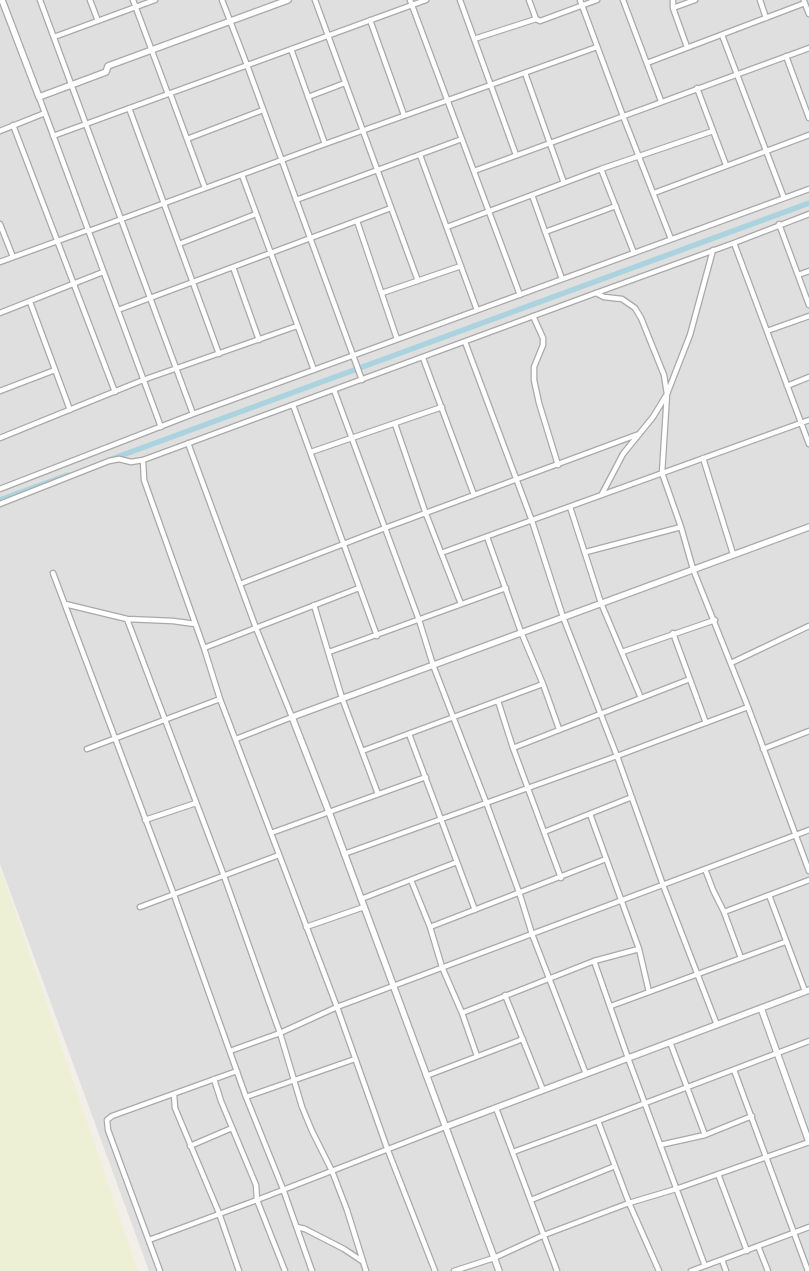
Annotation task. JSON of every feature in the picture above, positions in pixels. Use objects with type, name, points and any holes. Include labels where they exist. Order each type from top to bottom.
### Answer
[{"type":"street","points":[[1,0],[45,113],[161,427]]},
{"type":"street","points":[[40,0],[193,414]]},
{"type":"street","points":[[90,0],[98,21]]},
{"type":"street","points":[[133,0],[205,188]]},
{"type":"street","points":[[54,36],[154,0]]},
{"type":"street","points":[[222,0],[248,65],[362,380]]},
{"type":"street","points":[[39,97],[106,72],[108,66],[288,0]]},
{"type":"street","points":[[315,0],[418,281]]},
{"type":"street","points":[[53,136],[328,36],[411,2],[426,0]]},
{"type":"street","points":[[460,0],[516,155]]},
{"type":"street","points":[[529,0],[536,19]]},
{"type":"street","points":[[580,0],[671,239]]},
{"type":"street","points":[[474,40],[536,19],[540,21],[597,0]]},
{"type":"street","points":[[623,0],[661,101]]},
{"type":"street","points":[[673,0],[673,8],[687,48]]},
{"type":"street","points":[[673,8],[695,0]]},
{"type":"street","points":[[760,0],[766,18]]},
{"type":"street","points":[[647,63],[766,18],[804,1],[809,14]]},
{"type":"street","points":[[411,2],[520,294]]},
{"type":"street","points":[[370,20],[404,115]]},
{"type":"street","points":[[722,34],[784,198]]},
{"type":"street","points":[[0,262],[597,47]]},
{"type":"street","points":[[474,171],[809,48]]},
{"type":"street","points":[[291,49],[325,144]]},
{"type":"street","points":[[786,56],[809,118]]},
{"type":"street","points":[[525,73],[564,183]]},
{"type":"street","points":[[308,97],[345,83]]},
{"type":"street","points":[[698,88],[726,165]]},
{"type":"street","points":[[129,108],[219,354]]},
{"type":"street","points":[[187,139],[263,110]]},
{"type":"street","points":[[0,131],[45,113]]},
{"type":"street","points":[[14,125],[56,241],[115,392]]},
{"type":"street","points":[[447,227],[601,169],[712,130]]},
{"type":"street","points":[[654,193],[809,135]]},
{"type":"street","points":[[296,200],[462,139]]},
{"type":"street","points":[[420,155],[477,310]]},
{"type":"street","points":[[601,169],[634,253]]},
{"type":"street","points":[[242,175],[314,370]]},
{"type":"street","points":[[0,489],[193,414],[809,189]]},
{"type":"street","points":[[532,195],[562,279]]},
{"type":"street","points":[[545,232],[616,206]]},
{"type":"street","points":[[118,310],[391,208]]},
{"type":"street","points":[[178,244],[256,214]]},
{"type":"street","points":[[0,504],[109,462],[119,459],[131,462],[143,460],[809,214]]},
{"type":"street","points":[[357,221],[397,339]]},
{"type":"street","points":[[0,224],[13,257]]},
{"type":"street","points":[[779,224],[809,305]]},
{"type":"street","points":[[734,243],[809,444]]},
{"type":"street","points":[[602,495],[623,454],[653,417],[667,394],[690,335],[713,250]]},
{"type":"street","points":[[382,293],[461,266]]},
{"type":"street","points":[[233,267],[259,340]]},
{"type":"street","points":[[798,275],[809,271]]},
{"type":"street","points":[[0,313],[103,272]]},
{"type":"street","points":[[596,292],[604,297],[622,299],[635,308],[662,368],[667,394],[662,473],[693,569],[715,620],[809,871]]},
{"type":"street","points":[[30,302],[70,410]]},
{"type":"street","points":[[533,316],[543,345],[534,366],[534,380],[558,465]]},
{"type":"street","points":[[767,331],[809,316]]},
{"type":"street","points":[[0,436],[144,380],[298,326]]},
{"type":"street","points":[[465,342],[532,520],[563,617],[601,713],[716,1025]]},
{"type":"street","points":[[423,358],[474,495]]},
{"type":"street","points":[[0,391],[55,370]]},
{"type":"street","points":[[788,386],[809,377]]},
{"type":"street","points":[[334,390],[353,438],[433,665],[520,892],[532,934],[586,1074]]},
{"type":"street","points":[[293,405],[377,636]]},
{"type":"street","points":[[311,452],[442,407]]},
{"type":"street","points":[[441,553],[809,420]]},
{"type":"street","points":[[395,424],[426,514],[461,604]]},
{"type":"street","points":[[240,584],[639,434]]},
{"type":"street","points":[[188,443],[256,628],[329,812],[498,1271]]},
{"type":"street","points":[[703,458],[734,554]]},
{"type":"street","points":[[143,460],[144,480],[204,648],[220,699],[337,1007],[387,1148],[435,1271]]},
{"type":"street","points":[[570,507],[601,603],[641,698]]},
{"type":"street","points":[[586,552],[681,527]]},
{"type":"street","points":[[236,740],[292,716],[809,527]]},
{"type":"street","points":[[487,537],[521,632],[543,684],[559,729]]},
{"type":"street","points":[[53,573],[312,1271]]},
{"type":"street","points":[[204,648],[359,588]]},
{"type":"street","points":[[330,652],[506,588]]},
{"type":"street","points":[[65,604],[127,619],[195,624]]},
{"type":"street","points":[[314,605],[330,652],[342,698],[378,794]]},
{"type":"street","points":[[127,619],[224,876],[280,1033],[312,1131],[332,1171],[347,1210],[366,1271]]},
{"type":"street","points":[[622,652],[715,620]]},
{"type":"street","points":[[731,663],[809,626]]},
{"type":"street","points":[[673,633],[706,723]]},
{"type":"street","points":[[513,748],[690,679]]},
{"type":"street","points":[[362,751],[543,684]]},
{"type":"street","points":[[87,749],[220,699]]},
{"type":"street","points":[[498,701],[513,748],[561,878]]},
{"type":"street","points":[[344,854],[748,707]]},
{"type":"street","points":[[763,749],[809,731]]},
{"type":"street","points":[[409,734],[475,910]]},
{"type":"street","points":[[271,833],[426,777]]},
{"type":"street","points":[[544,832],[632,797]]},
{"type":"street","points":[[145,820],[196,803]]},
{"type":"street","points":[[590,814],[639,949],[649,992]]},
{"type":"street","points":[[230,1051],[280,1033],[337,1007],[393,985],[809,830]]},
{"type":"street","points":[[140,907],[279,855]]},
{"type":"street","points":[[430,927],[561,878],[606,859]]},
{"type":"street","points":[[361,899],[457,862]]},
{"type":"street","points":[[705,869],[741,958]]},
{"type":"street","points":[[412,880],[430,927],[442,968],[462,1012],[477,1056]]},
{"type":"street","points":[[724,912],[809,880]]},
{"type":"street","points":[[149,1240],[257,1200],[387,1148],[807,991],[785,942],[769,895]]},
{"type":"street","points":[[306,927],[364,907]]},
{"type":"street","points":[[611,1006],[641,993],[697,975],[785,942]]},
{"type":"street","points":[[462,1012],[594,961],[639,949]]},
{"type":"street","points":[[594,961],[705,1266]]},
{"type":"street","points":[[505,995],[543,1090]]},
{"type":"street","points":[[454,1271],[494,1258],[544,1235],[629,1203],[676,1189],[809,1142],[761,1008]]},
{"type":"street","points":[[426,1076],[523,1039]]},
{"type":"street","points":[[512,1152],[645,1104],[809,1041]]},
{"type":"street","points":[[670,1042],[705,1135]]},
{"type":"street","points":[[246,1097],[355,1059]]},
{"type":"street","points":[[734,1070],[808,1271]]},
{"type":"street","points":[[160,1271],[106,1123],[112,1116],[237,1071]]},
{"type":"street","points":[[214,1079],[221,1101],[256,1185],[257,1200],[285,1271]]},
{"type":"street","points":[[174,1095],[175,1108],[219,1213],[239,1271]]},
{"type":"street","points":[[496,1108],[557,1271]]},
{"type":"street","points":[[660,1145],[705,1135],[752,1116]]},
{"type":"street","points":[[598,1121],[629,1203],[659,1271]]},
{"type":"street","points":[[190,1146],[232,1128]]},
{"type":"street","points":[[531,1200],[615,1166]]},
{"type":"street","points":[[718,1174],[747,1251]]},
{"type":"street","points":[[297,1227],[336,1244],[363,1262]]},
{"type":"street","points":[[691,1271],[809,1227]]},
{"type":"street","points":[[758,1246],[768,1271]]},
{"type":"street","points":[[722,1260],[726,1271]]},
{"type":"shaded area","points":[[0,0],[809,0],[809,1271],[149,1271],[0,864]]},
{"type":"green space","points":[[0,867],[138,1271],[0,1271]]},
{"type":"waterway","points":[[109,460],[809,203]]},
{"type":"waterway","points":[[0,500],[68,475]]}]
